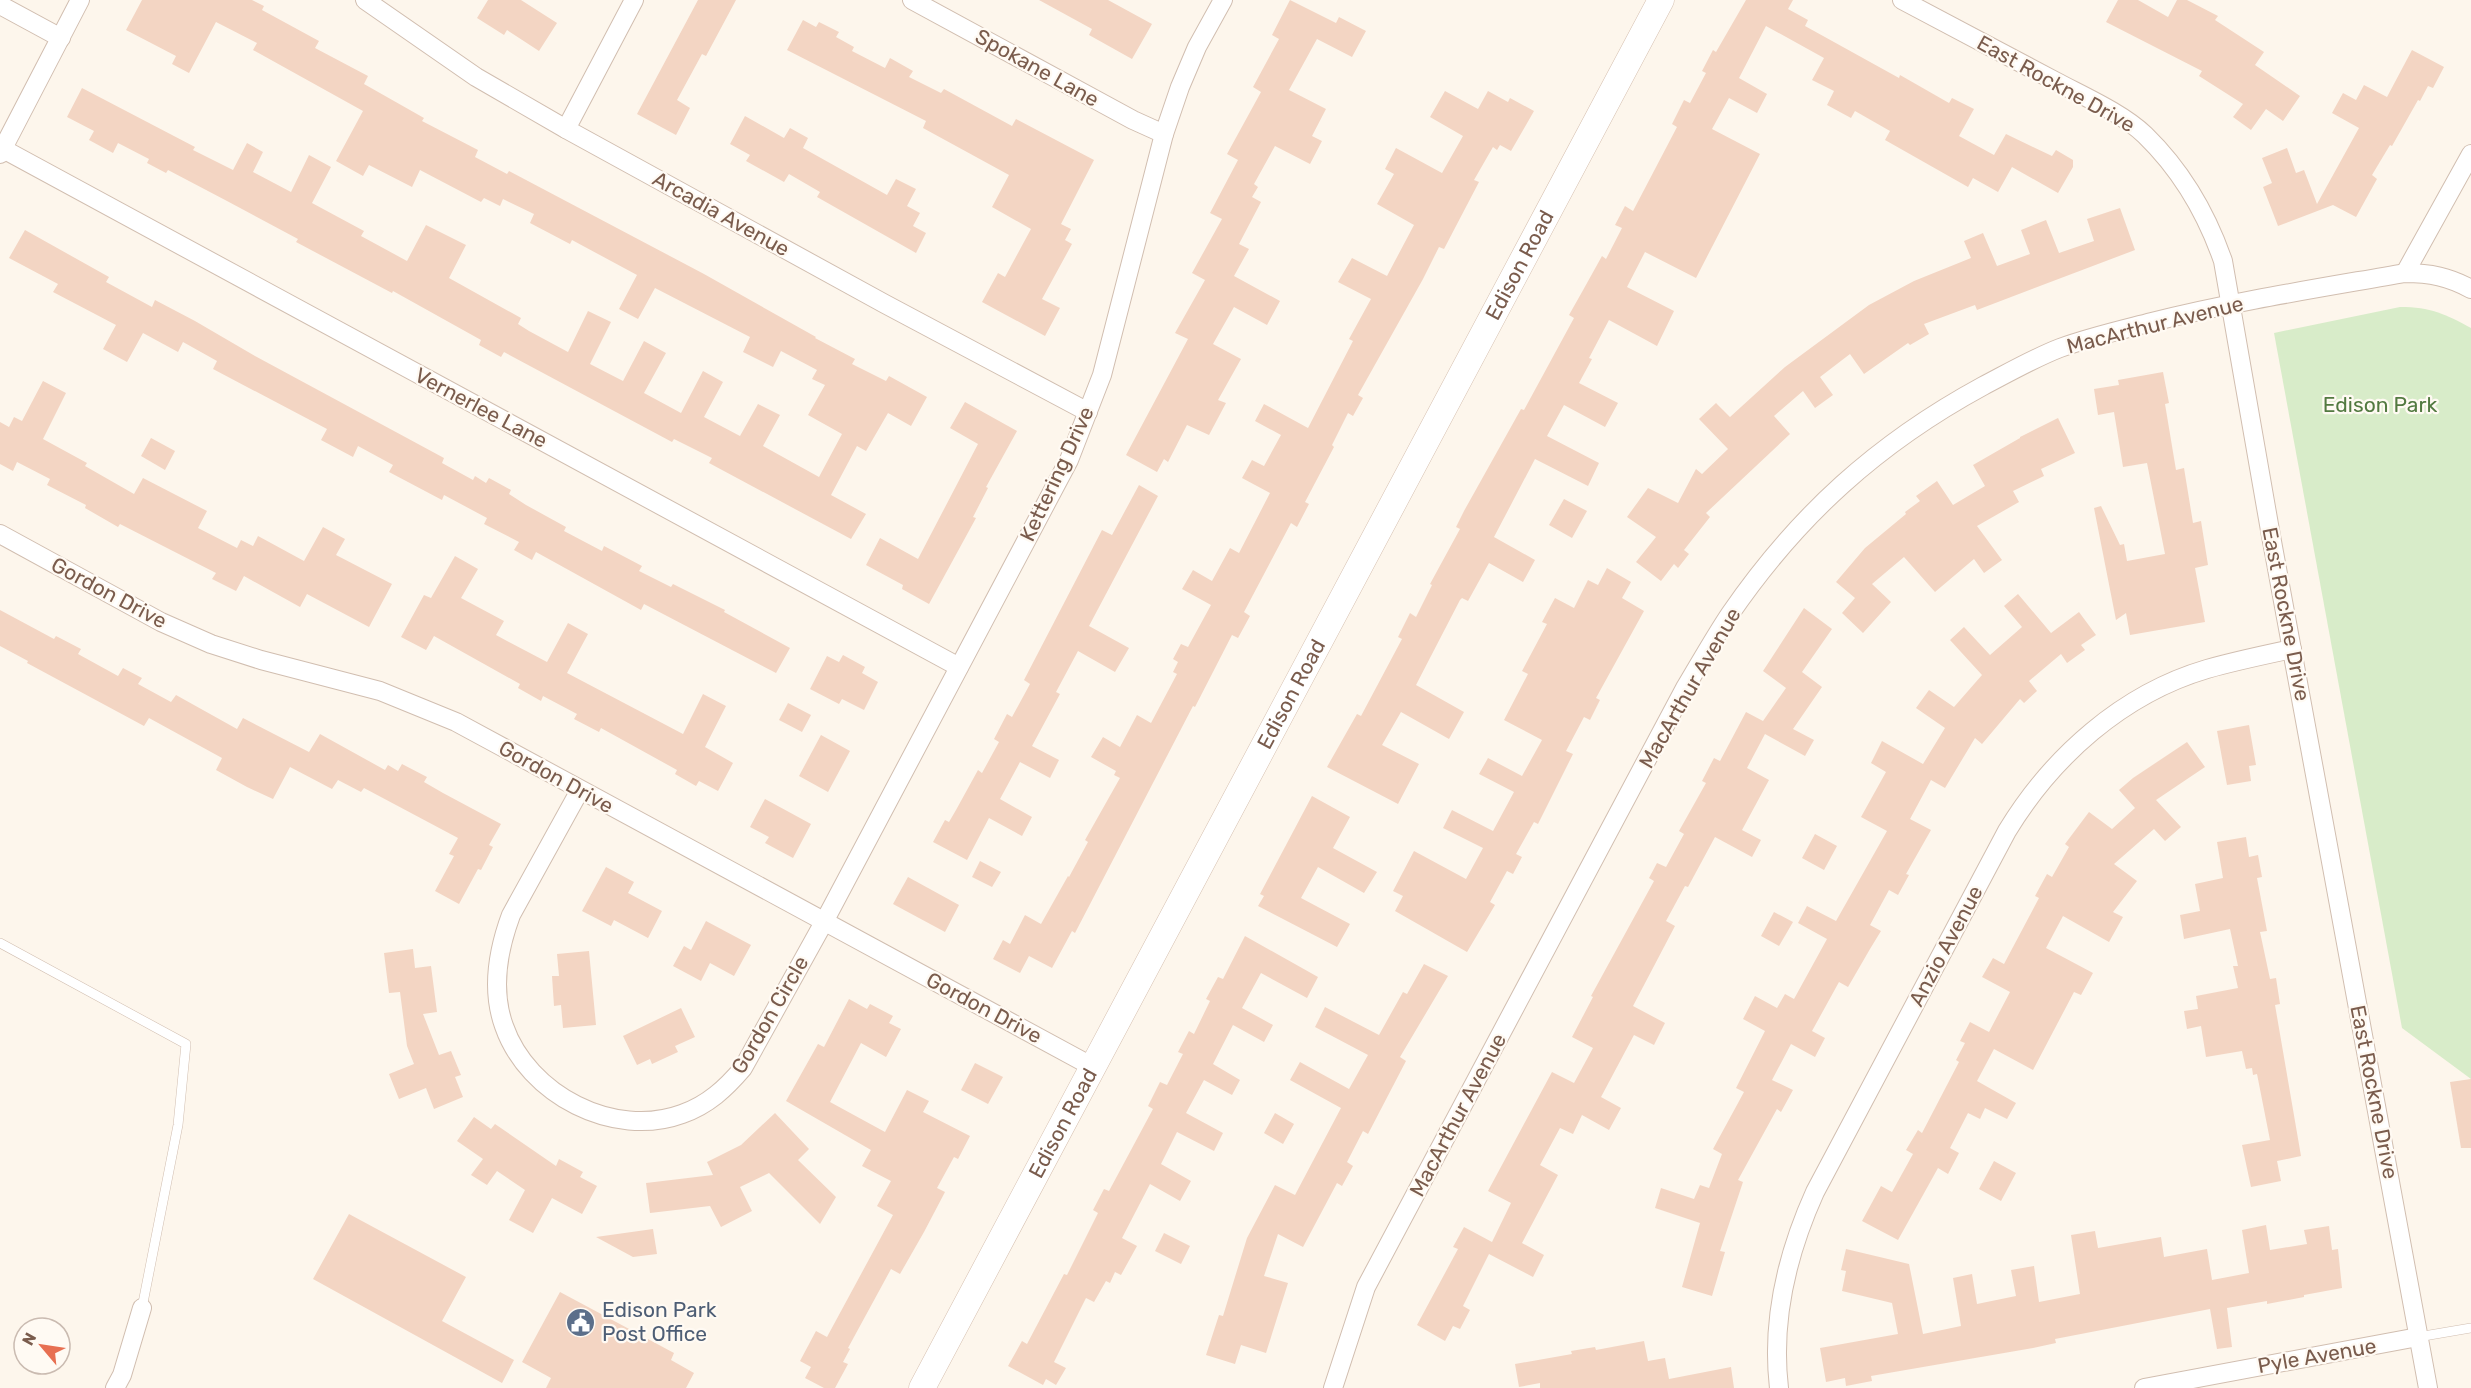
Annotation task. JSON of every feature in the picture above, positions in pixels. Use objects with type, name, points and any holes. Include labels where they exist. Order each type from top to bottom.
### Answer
[{"type":"main road","name":"Edison Road","points":[[922,1388],[1661,0]]},
{"type":"street","points":[[1,151],[80,0]]},
{"type":"street","name":"Arcadia Avenue","points":[[365,0],[476,77],[566,129],[885,304],[1088,412]]},
{"type":"street","points":[[566,129],[634,0]]},
{"type":"street","name":"Spokane Lane","points":[[912,0],[1133,120],[1164,134]]},
{"type":"street","name":"Kettering Drive","points":[[824,922],[1058,483],[1102,375],[1124,297],[1164,134],[1180,87],[1197,47],[1223,0]]},
{"type":"street","name":"East Rockne Drive","points":[[1902,0],[2082,95],[2143,133],[2174,167],[2196,197],[2212,229],[2223,261],[2428,1388]]},
{"type":"street","points":[[0,5],[61,38]]},
{"type":"street","name":"Vernerlee Lane","points":[[1,151],[959,667]]},
{"type":"street","points":[[2405,273],[2471,154]]},
{"type":"street","name":"MacArthur Avenue","points":[[1333,1388],[1366,1287],[1685,688],[1730,614],[1778,550],[1826,497],[1881,450],[1962,397],[2060,348],[2111,332],[2230,304],[2405,273],[2432,273],[2455,280],[2471,289]]},
{"type":"street","name":"Gordon Drive","points":[[0,534],[161,622],[201,639],[261,660],[329,676],[417,705],[456,722],[1092,1066]]},
{"type":"street","name":"Anzio Avenue","points":[[1779,1388],[1777,1366],[1781,1297],[1801,1224],[1815,1192],[2024,803],[2059,762],[2092,731],[2122,709],[2157,690],[2205,670],[2292,650]]},
{"type":"street","name":"Gordon Circle","points":[[580,790],[511,915],[503,937],[497,974],[498,1002],[504,1027],[517,1053],[536,1076],[556,1093],[580,1107],[605,1117],[657,1121],[690,1111],[726,1088],[743,1068],[824,922]]},
{"type":"street","points":[[115,1388],[122,1375],[142,1308]]},
{"type":"street","name":"Pyle Avenue","points":[[2144,1388],[2418,1337]]},
{"type":"lane","points":[[0,944],[186,1044],[178,1125],[142,1308]]},
{"type":"lane","points":[[2418,1337],[2471,1328]]},
{"type":"green space","name":"Edison Park","points":[[2400,307],[2421,308],[2437,312],[2471,328],[2471,1079],[2402,1028],[2274,333]]},
{"type":"building","points":[[142,0],[252,0],[264,6],[262,10],[319,41],[315,48],[368,76],[364,84],[424,118],[422,121],[478,150],[475,157],[507,174],[509,171],[704,274],[855,359],[852,364],[886,381],[889,376],[927,397],[911,426],[888,413],[866,451],[857,446],[831,495],[866,514],[851,539],[709,463],[712,458],[674,439],[672,442],[504,352],[501,357],[479,345],[481,340],[393,291],[392,293],[296,242],[298,239],[227,201],[168,170],[166,173],[147,163],[149,159],[118,143],[113,153],[89,140],[94,131],[67,117],[82,88],[195,147],[193,150],[233,170],[247,143],[263,152],[253,172],[291,192],[309,155],[331,167],[312,203],[364,231],[361,236],[407,261],[426,225],[466,245],[449,278],[521,318],[518,324],[529,331],[568,352],[588,311],[611,322],[590,364],[623,381],[644,341],[666,353],[644,393],[681,413],[703,371],[723,382],[704,417],[740,436],[758,404],[780,415],[763,446],[819,477],[842,434],[808,415],[825,385],[812,379],[817,370],[781,351],[773,367],[743,352],[750,337],[655,288],[638,319],[619,309],[637,275],[572,240],[570,244],[530,223],[534,214],[503,199],[500,206],[484,198],[481,202],[420,170],[412,187],[369,165],[363,176],[336,161],[363,111],[253,50],[257,43],[216,22],[189,73],[172,64],[176,56],[126,30]]},
{"type":"building","points":[[488,0],[521,0],[557,23],[539,51],[507,30],[504,35],[477,18]]},
{"type":"building","points":[[698,0],[736,0],[706,56],[702,54],[677,100],[690,108],[676,135],[637,114]]},
{"type":"building","points":[[1039,0],[1108,0],[1152,24],[1132,59],[1089,35],[1092,29]]},
{"type":"building","points":[[1290,0],[1336,23],[1339,17],[1366,31],[1352,57],[1317,39],[1289,90],[1326,109],[1312,136],[1322,141],[1310,164],[1275,146],[1254,184],[1258,187],[1252,197],[1261,202],[1239,244],[1249,249],[1234,276],[1280,301],[1267,325],[1234,307],[1213,344],[1241,359],[1218,400],[1226,403],[1209,435],[1187,425],[1168,462],[1164,459],[1157,472],[1126,455],[1188,339],[1175,333],[1205,280],[1192,273],[1222,219],[1210,213],[1238,160],[1227,154],[1261,92],[1253,87],[1279,39],[1272,35]]},
{"type":"building","points":[[1746,0],[1793,0],[1788,9],[1808,20],[1805,26],[1949,103],[1952,98],[1974,109],[1959,136],[1994,155],[2006,134],[2052,156],[2056,150],[2073,160],[2073,167],[2058,193],[2012,167],[1998,192],[1973,178],[1968,187],[1885,140],[1890,131],[1855,111],[1851,118],[1827,105],[1834,91],[1812,80],[1824,58],[1766,26],[1739,78],[1767,94],[1757,113],[1729,98],[1712,129],[1760,154],[1696,278],[1645,252],[1627,287],[1674,311],[1657,346],[1609,320],[1579,383],[1618,403],[1605,427],[1564,405],[1547,436],[1599,463],[1588,486],[1535,459],[1494,537],[1535,560],[1523,582],[1489,563],[1468,601],[1462,598],[1460,600],[1416,685],[1464,712],[1449,739],[1401,712],[1382,745],[1419,764],[1398,804],[1327,767],[1357,714],[1361,716],[1402,639],[1398,637],[1410,613],[1416,617],[1432,585],[1430,584],[1460,529],[1456,527],[1464,511],[1521,409],[1524,410],[1574,318],[1569,315],[1602,256],[1606,259],[1622,228],[1615,225],[1625,206],[1633,211],[1677,127],[1672,124],[1684,100],[1690,103],[1706,73],[1702,71],[1713,50],[1716,52]]},
{"type":"building","points":[[2118,0],[2138,0],[2168,17],[2177,0],[2187,0],[2218,16],[2215,20],[2264,52],[2255,65],[2300,96],[2283,121],[2266,109],[2251,130],[2233,117],[2243,104],[2199,76],[2202,71],[2106,22]]},
{"type":"building","points":[[803,20],[816,27],[819,22],[839,32],[836,37],[854,47],[852,51],[885,68],[890,58],[913,71],[909,77],[941,93],[944,89],[1012,126],[1016,119],[1094,160],[1061,224],[1071,229],[1065,240],[1072,244],[1042,299],[1060,308],[1045,336],[982,302],[998,273],[1005,277],[1031,229],[992,207],[1009,175],[923,128],[926,121],[787,50]]},
{"type":"building","points":[[2412,50],[2444,67],[2433,88],[2428,86],[2420,101],[2418,100],[2392,146],[2390,145],[2372,175],[2377,179],[2356,217],[2333,205],[2278,226],[2263,187],[2272,183],[2262,158],[2287,148],[2296,173],[2304,170],[2317,204],[2359,128],[2332,113],[2343,93],[2356,100],[2364,85],[2387,97]]},
{"type":"building","points":[[1445,91],[1478,109],[1488,91],[1508,102],[1510,98],[1534,111],[1511,151],[1500,145],[1497,150],[1493,147],[1474,180],[1479,182],[1444,249],[1439,247],[1358,395],[1363,398],[1353,416],[1348,413],[1332,445],[1334,447],[1305,502],[1309,504],[1297,527],[1291,523],[1244,612],[1250,616],[1238,638],[1232,635],[1075,933],[1072,931],[1052,968],[1029,956],[1020,973],[993,959],[1003,940],[1010,944],[1025,915],[1041,924],[1088,842],[1085,840],[1120,778],[1114,775],[1116,771],[1091,757],[1103,737],[1120,747],[1137,715],[1151,723],[1177,674],[1173,672],[1178,662],[1173,659],[1181,644],[1188,647],[1211,605],[1182,589],[1193,570],[1212,581],[1230,548],[1239,553],[1270,493],[1242,478],[1252,460],[1264,466],[1281,435],[1255,421],[1264,404],[1308,428],[1353,341],[1349,339],[1371,299],[1338,282],[1352,258],[1387,276],[1414,225],[1377,204],[1394,174],[1385,169],[1396,148],[1442,173],[1463,136],[1430,117]]},
{"type":"building","points":[[745,116],[784,138],[790,128],[808,138],[803,148],[887,195],[896,179],[916,189],[907,206],[920,213],[913,226],[926,233],[916,253],[817,197],[820,192],[789,174],[784,182],[746,161],[750,155],[730,144]]},
{"type":"building","points":[[2120,208],[2135,250],[1977,310],[1975,305],[1924,324],[1929,334],[1910,345],[1908,343],[1864,374],[1850,354],[1820,377],[1833,395],[1815,408],[1803,391],[1774,416],[1790,434],[1706,513],[1710,517],[1684,550],[1689,554],[1678,568],[1674,564],[1661,581],[1636,562],[1656,537],[1627,517],[1648,488],[1678,503],[1696,469],[1702,474],[1728,449],[1699,419],[1716,403],[1730,417],[1785,367],[1869,305],[1914,281],[1971,258],[1964,241],[1983,233],[1997,266],[2030,254],[2021,230],[2046,220],[2059,253],[2094,241],[2087,219]]},
{"type":"building","points":[[25,230],[109,277],[106,282],[152,307],[155,300],[195,321],[444,458],[442,463],[473,480],[475,476],[486,483],[489,478],[511,490],[509,494],[526,505],[566,527],[564,531],[602,551],[604,546],[642,566],[639,571],[671,587],[673,584],[725,610],[724,612],[790,648],[776,673],[644,604],[641,610],[536,552],[532,560],[514,550],[519,542],[484,524],[487,518],[444,495],[442,500],[389,472],[393,465],[358,446],[353,457],[321,440],[327,429],[213,369],[217,361],[183,342],[178,352],[143,333],[127,362],[103,349],[116,325],[53,292],[58,284],[9,258]]},
{"type":"building","points":[[2163,372],[2169,403],[2165,404],[2176,470],[2184,468],[2193,523],[2201,521],[2208,565],[2195,568],[2205,622],[2130,635],[2126,613],[2116,620],[2094,508],[2101,506],[2120,545],[2124,544],[2127,561],[2165,554],[2147,463],[2123,467],[2114,412],[2098,415],[2094,389],[2119,385],[2118,380]]},
{"type":"building","points":[[43,381],[66,393],[43,439],[87,463],[85,466],[134,494],[143,478],[207,511],[198,528],[237,548],[241,540],[253,546],[258,536],[304,561],[323,527],[345,539],[336,555],[392,584],[369,627],[307,594],[300,607],[244,576],[236,591],[212,579],[216,573],[120,524],[118,527],[85,508],[86,505],[47,485],[50,479],[17,462],[13,471],[0,464],[0,422],[9,427],[14,417],[22,421]]},
{"type":"building","points":[[965,402],[1017,431],[986,487],[988,488],[973,517],[976,518],[929,604],[902,589],[903,585],[866,565],[880,538],[918,559],[978,444],[950,428]]},
{"type":"building","points":[[2058,418],[2075,453],[2041,469],[2044,476],[2013,491],[2019,502],[1977,526],[2002,560],[1984,573],[1974,559],[1935,592],[1904,557],[1872,584],[1891,602],[1863,633],[1842,613],[1855,598],[1836,582],[1865,548],[1920,501],[1916,496],[1937,481],[1953,505],[1985,486],[1973,465]]},
{"type":"building","points":[[151,438],[175,451],[165,470],[141,456]]},
{"type":"building","points":[[1139,485],[1158,496],[1089,626],[1129,648],[1115,672],[1078,651],[1056,692],[1060,694],[1032,746],[1059,760],[1050,778],[1020,762],[1000,799],[1032,817],[1022,836],[989,818],[967,860],[933,842],[945,820],[949,822],[978,770],[982,773],[999,742],[994,739],[1007,714],[1012,717],[1030,684],[1024,680],[1102,530],[1112,535]]},
{"type":"building","points":[[1564,499],[1587,511],[1572,538],[1549,525]]},
{"type":"building","points":[[455,556],[478,569],[461,598],[504,621],[496,635],[547,662],[568,623],[588,634],[567,673],[683,734],[703,694],[726,706],[705,747],[733,763],[718,791],[699,781],[696,786],[675,774],[677,770],[601,728],[599,732],[574,719],[577,714],[543,696],[541,701],[518,688],[520,684],[434,636],[426,650],[401,637],[424,595],[431,598]]},
{"type":"building","points":[[1607,568],[1631,582],[1622,598],[1644,611],[1596,698],[1600,700],[1590,720],[1584,717],[1566,751],[1573,754],[1538,824],[1534,822],[1516,854],[1522,857],[1513,874],[1507,871],[1490,902],[1495,905],[1467,952],[1395,911],[1403,896],[1393,891],[1414,851],[1466,879],[1483,848],[1443,828],[1452,810],[1493,831],[1514,792],[1479,774],[1488,758],[1522,776],[1542,740],[1504,720],[1528,674],[1522,671],[1547,624],[1542,622],[1555,598],[1574,608],[1588,580],[1598,585]]},
{"type":"building","points":[[2018,594],[2051,633],[2079,612],[2096,635],[2081,645],[2085,650],[2067,663],[2061,654],[2029,681],[2037,691],[2024,703],[2020,699],[1982,744],[1975,738],[1945,788],[1931,780],[1910,819],[1931,830],[1906,874],[1909,875],[1898,895],[1889,890],[1870,925],[1881,931],[1848,987],[1839,982],[1812,1031],[1825,1038],[1815,1057],[1791,1044],[1772,1080],[1793,1090],[1781,1112],[1777,1109],[1738,1180],[1743,1182],[1720,1251],[1725,1252],[1712,1296],[1682,1287],[1700,1223],[1655,1208],[1661,1188],[1694,1199],[1700,1185],[1709,1188],[1722,1154],[1713,1149],[1744,1092],[1736,1088],[1765,1031],[1743,1019],[1755,996],[1777,1008],[1785,994],[1794,999],[1827,939],[1798,923],[1807,906],[1836,921],[1887,831],[1861,817],[1886,772],[1871,763],[1882,741],[1923,764],[1945,728],[1916,708],[1929,690],[1954,707],[1982,675],[1950,640],[1964,627],[1990,655],[2022,627],[2004,606]]},
{"type":"building","points":[[1804,608],[1832,629],[1802,672],[1822,687],[1793,729],[1814,740],[1805,756],[1765,734],[1747,768],[1769,780],[1742,830],[1761,840],[1752,857],[1715,837],[1688,887],[1685,886],[1666,921],[1675,926],[1633,1006],[1665,1023],[1654,1045],[1634,1035],[1601,1097],[1621,1108],[1609,1130],[1582,1115],[1573,1134],[1560,1128],[1540,1165],[1558,1175],[1522,1243],[1544,1255],[1533,1277],[1489,1254],[1463,1306],[1470,1310],[1460,1329],[1453,1326],[1445,1341],[1417,1325],[1458,1249],[1453,1247],[1464,1227],[1492,1242],[1511,1203],[1488,1191],[1552,1072],[1574,1083],[1593,1048],[1572,1037],[1593,997],[1591,996],[1654,881],[1649,878],[1657,863],[1666,867],[1684,834],[1679,831],[1706,783],[1702,781],[1714,758],[1720,761],[1746,712],[1763,721],[1786,688],[1763,671]]},
{"type":"building","points":[[0,610],[54,639],[56,636],[81,649],[78,654],[118,676],[123,668],[142,678],[138,684],[171,702],[176,695],[237,729],[243,718],[309,752],[320,734],[385,770],[388,765],[398,771],[402,764],[427,777],[424,782],[501,824],[489,845],[493,847],[459,904],[435,891],[454,856],[449,854],[458,838],[364,788],[361,792],[338,780],[332,789],[290,767],[273,799],[247,787],[216,770],[222,758],[149,718],[144,726],[0,646]]},
{"type":"building","points":[[843,655],[865,667],[862,673],[878,682],[864,710],[842,699],[839,704],[810,689],[827,656],[839,662]]},
{"type":"building","points":[[788,703],[811,715],[802,732],[779,720]]},
{"type":"building","points":[[2249,725],[2256,765],[2249,766],[2251,781],[2227,785],[2217,731]]},
{"type":"building","points":[[821,735],[850,751],[828,792],[799,776]]},
{"type":"building","points":[[2187,742],[2205,767],[2156,800],[2181,827],[2165,841],[2154,829],[2114,864],[2137,881],[2113,912],[2123,917],[2109,942],[2063,916],[2046,948],[2093,973],[2081,995],[2074,992],[2033,1070],[1994,1049],[1977,1081],[2016,1103],[2007,1119],[1985,1108],[1980,1119],[1968,1113],[1950,1148],[1959,1153],[1948,1174],[1938,1168],[1898,1240],[1862,1221],[1881,1186],[1892,1192],[1913,1154],[1906,1150],[1918,1130],[1922,1133],[1959,1062],[1956,1060],[1965,1043],[1960,1041],[1970,1022],[1989,1032],[2010,992],[1982,977],[1993,958],[2004,964],[2039,898],[2035,896],[2047,874],[2052,877],[2069,847],[2065,844],[2089,812],[2112,829],[2135,808],[2119,790]]},
{"type":"building","points":[[1312,796],[1350,817],[1333,848],[1377,872],[1364,893],[1318,867],[1301,898],[1350,924],[1337,947],[1258,906],[1264,896],[1260,894]]},
{"type":"building","points":[[765,799],[811,824],[793,858],[765,843],[769,837],[750,827]]},
{"type":"building","points":[[1815,834],[1837,846],[1824,870],[1802,858]]},
{"type":"building","points":[[2246,837],[2249,857],[2258,855],[2262,877],[2257,878],[2267,931],[2260,932],[2270,979],[2276,978],[2280,1004],[2275,1005],[2301,1156],[2277,1161],[2281,1181],[2251,1187],[2242,1145],[2270,1140],[2257,1074],[2253,1075],[2252,1068],[2246,1069],[2242,1051],[2206,1057],[2201,1026],[2187,1029],[2184,1011],[2198,1009],[2196,996],[2238,988],[2233,966],[2238,966],[2230,929],[2184,939],[2180,915],[2200,911],[2195,884],[2223,878],[2217,842]]},
{"type":"building","points":[[980,861],[1001,872],[992,887],[972,877]]},
{"type":"building","points":[[606,867],[634,882],[628,893],[662,911],[648,938],[614,920],[611,926],[582,911]]},
{"type":"building","points":[[908,877],[959,905],[945,932],[893,904]]},
{"type":"building","points":[[1774,912],[1793,922],[1779,946],[1761,936]]},
{"type":"building","points":[[706,921],[751,945],[734,976],[710,963],[701,981],[673,966],[684,946],[691,950]]},
{"type":"building","points":[[1245,936],[1318,977],[1307,998],[1261,973],[1242,1008],[1273,1025],[1264,1042],[1233,1025],[1213,1064],[1240,1080],[1232,1095],[1204,1080],[1186,1113],[1223,1133],[1214,1151],[1177,1132],[1161,1164],[1191,1181],[1180,1201],[1150,1184],[1122,1238],[1137,1246],[1121,1275],[1115,1272],[1110,1283],[1106,1281],[1094,1302],[1086,1298],[1054,1362],[1066,1368],[1056,1385],[1046,1379],[1043,1385],[1008,1366],[1022,1341],[1027,1344],[1064,1274],[1067,1275],[1098,1213],[1093,1210],[1104,1189],[1109,1191],[1153,1109],[1148,1106],[1160,1082],[1167,1085],[1183,1054],[1178,1052],[1189,1031],[1194,1034],[1210,1001],[1206,999],[1218,977],[1223,979]]},
{"type":"building","points":[[413,949],[415,968],[431,966],[437,1012],[423,1014],[439,1055],[451,1051],[461,1075],[455,1077],[463,1097],[434,1109],[426,1088],[399,1099],[389,1074],[414,1064],[407,1046],[400,992],[389,993],[384,953]]},
{"type":"building","points":[[589,951],[596,1025],[563,1028],[561,1005],[554,1006],[552,976],[559,976],[557,954]]},
{"type":"building","points":[[1424,964],[1448,976],[1400,1057],[1406,1061],[1368,1134],[1363,1131],[1347,1162],[1353,1166],[1342,1186],[1337,1183],[1303,1247],[1278,1234],[1264,1276],[1288,1283],[1266,1353],[1241,1345],[1235,1364],[1206,1355],[1219,1315],[1223,1316],[1247,1238],[1275,1185],[1295,1195],[1341,1108],[1290,1080],[1300,1062],[1349,1089],[1368,1055],[1315,1027],[1325,1007],[1379,1035],[1403,992],[1407,994]]},
{"type":"building","points":[[849,999],[867,1009],[870,1004],[893,1016],[889,1023],[901,1029],[886,1057],[861,1043],[830,1102],[885,1132],[907,1090],[929,1101],[923,1112],[970,1136],[958,1159],[954,1157],[937,1188],[945,1192],[900,1274],[891,1269],[848,1348],[850,1349],[843,1362],[848,1364],[835,1388],[824,1388],[805,1378],[811,1367],[800,1361],[816,1331],[827,1337],[893,1215],[877,1206],[891,1181],[862,1166],[871,1150],[786,1101],[818,1044],[824,1047]]},
{"type":"building","points":[[681,1008],[695,1037],[675,1046],[678,1052],[652,1064],[650,1059],[637,1065],[623,1036]]},
{"type":"building","points":[[975,1063],[1003,1077],[988,1104],[961,1090]]},
{"type":"building","points":[[2471,1079],[2471,1148],[2461,1148],[2450,1082]]},
{"type":"building","points":[[775,1113],[809,1149],[798,1160],[836,1197],[820,1224],[769,1173],[740,1187],[752,1211],[721,1227],[710,1206],[650,1213],[646,1183],[713,1175],[707,1162],[741,1145]]},
{"type":"building","points":[[1275,1113],[1294,1124],[1283,1144],[1264,1133]]},
{"type":"building","points":[[474,1117],[491,1129],[495,1124],[556,1166],[559,1159],[583,1172],[580,1177],[597,1186],[582,1214],[552,1198],[533,1233],[509,1220],[525,1190],[497,1171],[487,1185],[471,1175],[483,1159],[457,1141]]},
{"type":"building","points":[[1994,1161],[2016,1173],[2001,1201],[1979,1189]]},
{"type":"building","points":[[349,1214],[466,1277],[442,1321],[514,1360],[502,1383],[313,1279]]},
{"type":"building","points":[[2266,1225],[2270,1250],[2307,1244],[2304,1230],[2329,1226],[2332,1250],[2338,1249],[2342,1288],[2267,1304],[2267,1301],[2227,1308],[2232,1347],[2217,1349],[2210,1309],[2055,1339],[2056,1343],[2033,1348],[1871,1376],[1872,1381],[1846,1386],[1845,1378],[1826,1382],[1820,1348],[1898,1334],[1892,1303],[1842,1291],[1846,1271],[1841,1270],[1846,1249],[1909,1264],[1923,1334],[1961,1326],[1953,1278],[1972,1274],[1977,1304],[2016,1296],[2011,1270],[2034,1266],[2039,1302],[2080,1294],[2071,1235],[2095,1231],[2098,1248],[2161,1237],[2164,1257],[2207,1249],[2212,1280],[2249,1273],[2242,1230]]},
{"type":"building","points":[[653,1229],[657,1254],[633,1257],[596,1237]]},
{"type":"building","points":[[1164,1233],[1190,1246],[1181,1264],[1155,1251]]},
{"type":"building","name":"Edison Park Post Office","points":[[560,1292],[674,1353],[671,1360],[694,1373],[686,1388],[546,1388],[551,1378],[522,1362]]},
{"type":"building","points":[[1644,1341],[1648,1361],[1665,1358],[1669,1379],[1731,1367],[1734,1388],[1540,1388],[1540,1383],[1519,1387],[1515,1364],[1572,1354],[1571,1351],[1595,1347],[1596,1350]]},
{"type":"place","name":"Edison Park Post Office","points":[[581,1322]]}]
